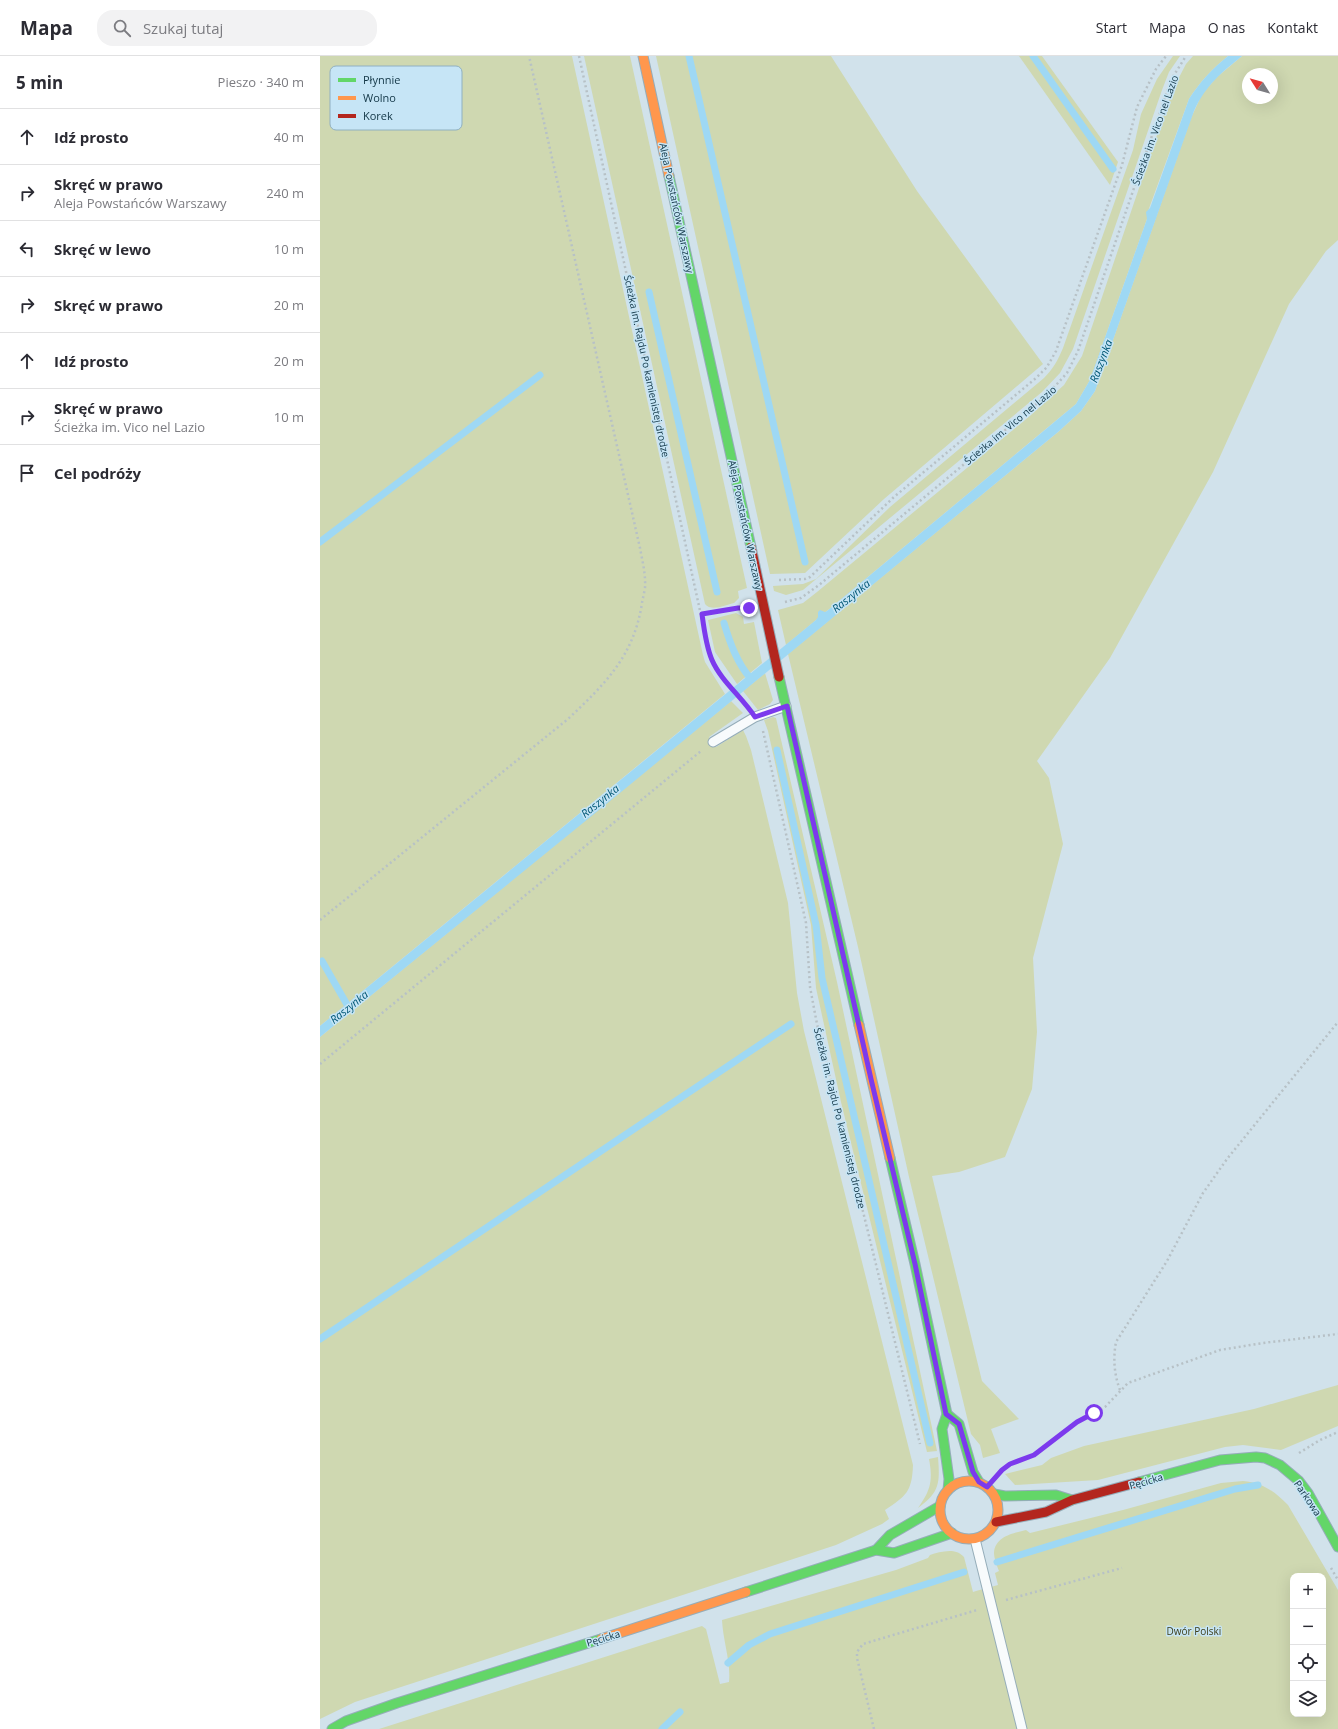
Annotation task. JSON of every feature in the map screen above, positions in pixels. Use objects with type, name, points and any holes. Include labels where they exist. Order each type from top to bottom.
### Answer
[{"type":"street","name":"Aleja Powstańców Warszawy","points":[[644,56],[770,636],[869,1071],[915,1264],[946,1414],[942,1429],[949,1478],[948,1490]]},
{"type":"street","points":[[946,1414],[959,1424],[973,1472],[979,1482]]},
{"type":"street","name":"Parkowa","points":[[1220,1460],[1256,1457],[1264,1458],[1280,1465],[1299,1481],[1308,1493],[1338,1547]]},
{"type":"street","name":"Pęcicka","points":[[996,1522],[1046,1512],[1072,1500],[1220,1460]]},
{"type":"street","points":[[971,1481],[979,1482],[987,1487],[994,1494],[998,1508],[996,1522],[987,1533],[975,1539],[963,1538],[952,1533],[942,1521],[940,1506],[948,1490],[962,1482],[971,1481]]},
{"type":"street","name":"Pęcicka","points":[[994,1494],[1005,1496],[1056,1495],[1072,1500]]},
{"type":"street","name":"Pęcicka","points":[[876,1550],[890,1535],[940,1506]]},
{"type":"street","name":"Pęcicka","points":[[332,1729],[346,1721],[397,1703],[876,1550],[894,1553],[952,1533]]},
{"type":"lane","points":[[712,742],[752,713],[787,706]]},
{"type":"lane","points":[[975,1539],[1022,1729]]},
{"type":"path","points":[[320,920],[568,719],[600,689],[614,673],[629,647],[640,616],[646,582],[640,548],[529,56]]},
{"type":"path","name":"Ścieżka im. Rajdu Po kamienistej drodze","points":[[579,56],[711,658],[721,674],[752,713],[764,732],[806,923],[810,987],[817,1024],[922,1450]]},
{"type":"path","points":[[759,582],[804,579],[810,576],[894,496],[1025,388],[1047,367],[1056,351],[1122,165],[1137,107],[1156,69],[1166,56]]},
{"type":"path","name":"Ścieżka im. Vico nel Lazio","points":[[783,603],[801,598],[819,584],[1046,396],[1067,373],[1078,351],[1166,92],[1174,75],[1186,56]]},
{"type":"path","points":[[702,614],[738,608],[749,608]]},
{"type":"path","points":[[320,1064],[712,742]]},
{"type":"path","points":[[1120,1390],[1117,1381],[1114,1354],[1116,1342],[1167,1261],[1203,1193],[1227,1159],[1338,1022]]},
{"type":"path","points":[[987,1487],[1002,1470],[1010,1464],[1034,1455],[1077,1422],[1106,1407],[1128,1383],[1220,1350],[1338,1334]]},
{"type":"path","points":[[1280,1465],[1320,1440],[1338,1432]]},
{"type":"path","points":[[1330,1566],[1338,1580]]},
{"type":"path","points":[[992,1604],[1122,1568]]},
{"type":"path","points":[[874,1729],[857,1658],[857,1652],[863,1644],[980,1609]]},
{"type":"green space","points":[[320,56],[572,56],[703,655],[705,662],[725,694],[320,1026]]},
{"type":"green space","points":[[584,56],[630,56],[747,588],[738,591],[739,598],[734,603],[715,608],[711,608],[705,604]]},
{"type":"green space","points":[[656,56],[831,56],[917,191],[1043,364],[884,499],[805,573],[770,574]]},
{"type":"green space","points":[[1019,56],[1042,56],[1118,162],[1110,185]]},
{"type":"green space","points":[[1173,56],[1180,56],[1169,72],[1162,90],[1073,349],[1060,373],[1042,392],[803,590],[786,595],[774,591],[773,586],[803,584],[816,579],[890,507],[1044,378],[1050,371],[1063,348],[1133,150],[1141,114],[1157,79]]},
{"type":"green space","points":[[1193,56],[1228,56],[1197,87],[1189,99],[1147,214],[1147,219],[1090,380],[1076,404],[786,645],[778,610],[803,603],[817,592],[1031,415],[1064,385],[1082,356],[1172,91],[1186,64]]},
{"type":"green space","points":[[1242,56],[1338,56],[1338,240],[1326,251],[1289,304],[1213,472],[1110,658],[1037,761],[1049,778],[1063,844],[1033,958],[1037,1032],[1032,1089],[1005,1157],[959,1172],[932,1176],[982,1381],[1019,1419],[991,1429],[1000,1453],[983,1458],[980,1445],[971,1434],[909,1177],[858,947],[788,654],[1058,432],[1081,411],[1095,391],[1191,118],[1202,94],[1217,77]]},
{"type":"green space","points":[[736,613],[743,617],[744,624],[754,622],[762,663],[737,684],[715,652],[708,620]]},
{"type":"green space","points":[[765,673],[773,700],[770,704],[758,710],[743,691]]},
{"type":"green space","points":[[731,701],[743,713],[709,737],[716,747],[743,730],[751,750],[788,903],[797,993],[804,1031],[913,1465],[909,1487],[903,1497],[885,1510],[889,1519],[882,1524],[836,1545],[355,1702],[320,1719],[320,1037]]},
{"type":"green space","points":[[773,717],[776,718],[837,982],[937,1451],[927,1452],[841,1102],[816,988],[811,925],[768,731],[764,720]]},
{"type":"green space","points":[[1338,1385],[1338,1426],[1281,1450],[1243,1445],[1225,1447],[1098,1480],[1015,1485],[1005,1474],[1042,1465],[1051,1458],[1084,1446],[1254,1409]]},
{"type":"green space","points":[[938,1457],[939,1474],[935,1492],[918,1508],[926,1496],[930,1485],[931,1473],[929,1459]]},
{"type":"green space","name":"Dwór Polski","points":[[1243,1481],[1268,1488],[1288,1505],[1338,1590],[1338,1729],[379,1729],[702,1626],[706,1629],[720,1684],[729,1682],[729,1667],[722,1620],[896,1570],[928,1558],[930,1555],[947,1551],[956,1552],[964,1557],[973,1592],[998,1585],[995,1573],[999,1571],[994,1553],[995,1547],[1001,1539],[1006,1536],[1026,1530],[1030,1533],[1123,1510],[1221,1483]]},
{"type":"water","name":"Raszynka","points":[[1228,56],[1242,56],[1221,74],[1209,87],[1194,111],[1095,391],[1081,411],[1058,432],[626,788],[320,1037],[320,1026],[816,620],[820,610],[825,612],[827,611],[1076,404],[1090,380],[1147,219],[1146,212],[1150,208],[1189,99],[1197,87]]},
{"type":"waterway","points":[[689,56],[805,562]]},
{"type":"waterway","points":[[1033,56],[1113,169]]},
{"type":"waterway","points":[[649,292],[717,592]]},
{"type":"waterway","points":[[320,542],[540,375]]},
{"type":"waterway","points":[[724,623],[734,652],[751,679]]},
{"type":"waterway","points":[[777,750],[816,925],[822,978],[930,1443]]},
{"type":"waterway","name":"Raszynka","points":[[322,961],[349,1008]]},
{"type":"waterway","points":[[320,1339],[791,1024]]},
{"type":"waterway","points":[[997,1562],[1235,1489],[1258,1485]]},
{"type":"waterway","points":[[728,1663],[749,1645],[770,1634],[964,1572]]},
{"type":"waterway","points":[[662,1729],[680,1712]]},
{"type":"traffic: fast","points":[[669,176],[751,547]]},
{"type":"traffic: fast","points":[[779,677],[859,1025]]},
{"type":"traffic: fast","points":[[890,1158],[915,1264],[947,1414],[942,1429],[949,1479],[948,1490]]},
{"type":"traffic: fast","points":[[947,1414],[959,1424],[973,1472],[979,1482]]},
{"type":"traffic: fast","points":[[1139,1482],[1220,1460],[1256,1457],[1265,1458],[1280,1465],[1299,1481],[1308,1493],[1338,1547]]},
{"type":"traffic: fast","points":[[994,1494],[1005,1496],[1056,1495],[1072,1500]]},
{"type":"traffic: fast","points":[[876,1550],[890,1535],[940,1506]]},
{"type":"traffic: fast","points":[[746,1592],[876,1550],[894,1553],[952,1533]]},
{"type":"traffic: fast","points":[[332,1729],[346,1721],[397,1703],[601,1639]]},
{"type":"traffic: slow","points":[[643,56],[669,176]]},
{"type":"traffic: slow","points":[[859,1025],[890,1158]]},
{"type":"traffic: slow","points":[[969,1481],[980,1483],[993,1494],[996,1499],[998,1510],[996,1521],[985,1534],[980,1537],[969,1539],[958,1537],[945,1526],[942,1521],[940,1510],[942,1499],[953,1486],[958,1483],[969,1481]]},
{"type":"traffic: slow","points":[[601,1639],[746,1592]]},
{"type":"traffic: jam","points":[[751,547],[779,677]]},
{"type":"traffic: jam","points":[[996,1522],[1046,1512],[1072,1500],[1139,1482]]},
{"type":"route","points":[[749,608],[738,608],[702,614],[709,652],[714,665],[755,717],[787,706],[871,1079],[915,1264],[946,1414],[959,1424],[973,1472],[979,1482],[987,1487],[1002,1470],[1010,1464],[1034,1455],[1077,1422],[1094,1413]]}]
